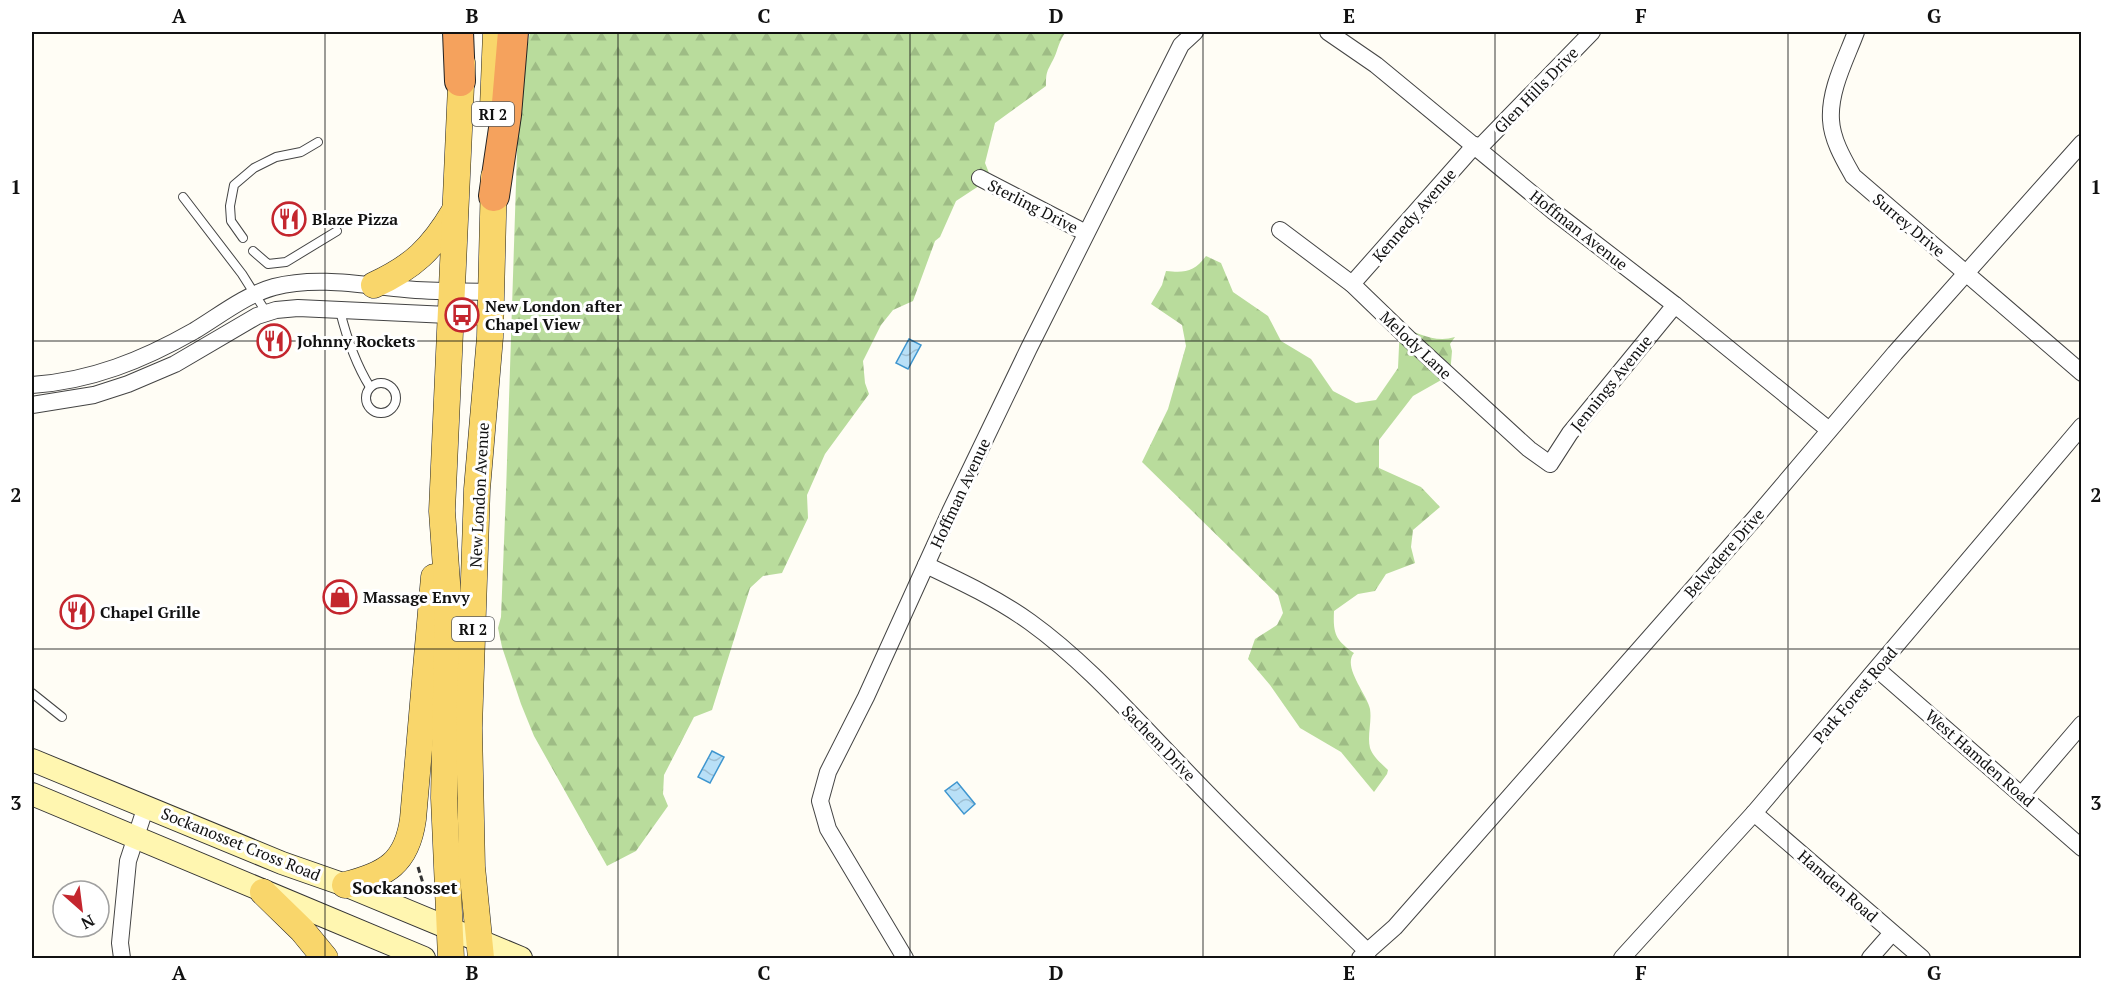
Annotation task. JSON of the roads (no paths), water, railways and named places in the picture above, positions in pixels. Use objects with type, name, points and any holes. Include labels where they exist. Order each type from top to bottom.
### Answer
[{"type":"highway","points":[[458,32],[460,81]]},
{"type":"highway","points":[[494,196],[506,115],[513,32]]},
{"type":"main road","name":"New London Avenue","points":[[452,958],[444,775],[448,597],[442,512],[460,81],[466,32]]},
{"type":"main road","name":"New London Avenue","points":[[480,950],[472,867],[469,728],[477,489],[491,304],[496,32]]},
{"type":"main road","points":[[374,285],[404,271],[421,257],[443,231],[454,212]]},
{"type":"main road","points":[[345,885],[383,872],[399,859],[409,842],[413,819],[431,602],[442,512]]},
{"type":"main road","points":[[263,892],[302,930],[326,958]]},
{"type":"street","name":"Hoffman Avenue","points":[[905,958],[828,829],[820,801],[828,772],[866,697],[950,512],[1086,233],[1181,45],[1195,32]]},
{"type":"street","name":"Hoffman Avenue","points":[[1328,32],[1367,59],[1477,147],[1552,211],[1675,305],[1829,430]]},
{"type":"street","name":"Glen Hills Drive","points":[[1477,147],[1592,32]]},
{"type":"street","name":"Surrey Drive","points":[[1856,32],[1835,89],[1831,122],[1844,159],[1853,176],[2082,373]]},
{"type":"street","name":"Belvedere Drive","points":[[1364,955],[1395,927],[2082,143]]},
{"type":"street","name":"Kennedy Avenue","points":[[1352,284],[1477,147]]},
{"type":"street","name":"Sterling Drive","points":[[980,178],[1086,233]]},
{"type":"street","name":"Melody Lane","points":[[1280,230],[1352,284],[1529,449],[1550,464]]},
{"type":"street","points":[[32,385],[58,383],[90,376],[137,360],[166,346],[255,294],[274,287],[302,283],[374,285],[451,303],[491,304]]},
{"type":"street","points":[[32,405],[94,395],[144,378],[175,364],[266,312],[298,308],[340,311],[451,303],[491,304]]},
{"type":"street","name":"Jennings Avenue","points":[[1550,464],[1570,433],[1675,305]]},
{"type":"street","name":"Park Forest Road","points":[[1622,958],[1754,813],[2082,426]]},
{"type":"street","name":"Sachem Drive","points":[[927,565],[984,593],[1029,621],[1059,645],[1097,680],[1364,955]]},
{"type":"street","name":"West Hamden Road","points":[[1876,669],[2082,848]]},
{"type":"street","points":[[2022,794],[2082,724]]},
{"type":"street","name":"Sockanosset Cross Road","points":[[32,760],[282,863],[345,885],[450,930],[480,950],[521,958]]},
{"type":"street","name":"Sockanosset Cross Road","points":[[32,794],[424,958]]},
{"type":"street","points":[[122,958],[120,943],[128,861],[146,806]]},
{"type":"street","name":"Hamden Road","points":[[1754,813],[1922,958]]},
{"type":"street","points":[[1870,958],[1892,933]]},
{"type":"lane","points":[[243,238],[231,222],[230,206],[234,185],[254,168],[276,157],[301,152],[318,142]]},
{"type":"lane","points":[[183,197],[242,274],[266,312]]},
{"type":"lane","points":[[253,251],[268,264],[286,262],[338,231]]},
{"type":"lane","points":[[340,311],[348,343],[358,368],[370,387]]},
{"type":"lane","points":[[32,693],[62,717]]},
{"type":"water","points":[[909,339],[921,345],[908,369],[896,363]]},
{"type":"water","points":[[712,751],[724,757],[710,783],[698,777]]},
{"type":"water","points":[[957,782],[975,804],[964,814],[945,791]]},
{"type":"place","name":"Blaze Pizza","points":[[289,219]]},
{"type":"place","name":"New London after Chapel View","points":[[462,315]]},
{"type":"place","name":"Johnny Rockets","points":[[274,341]]},
{"type":"place","name":"Massage Envy","points":[[340,597]]},
{"type":"place","name":"Chapel Grille","points":[[77,612]]},
{"type":"district","name":"Sockanosset","points":[[405,887]]}]
